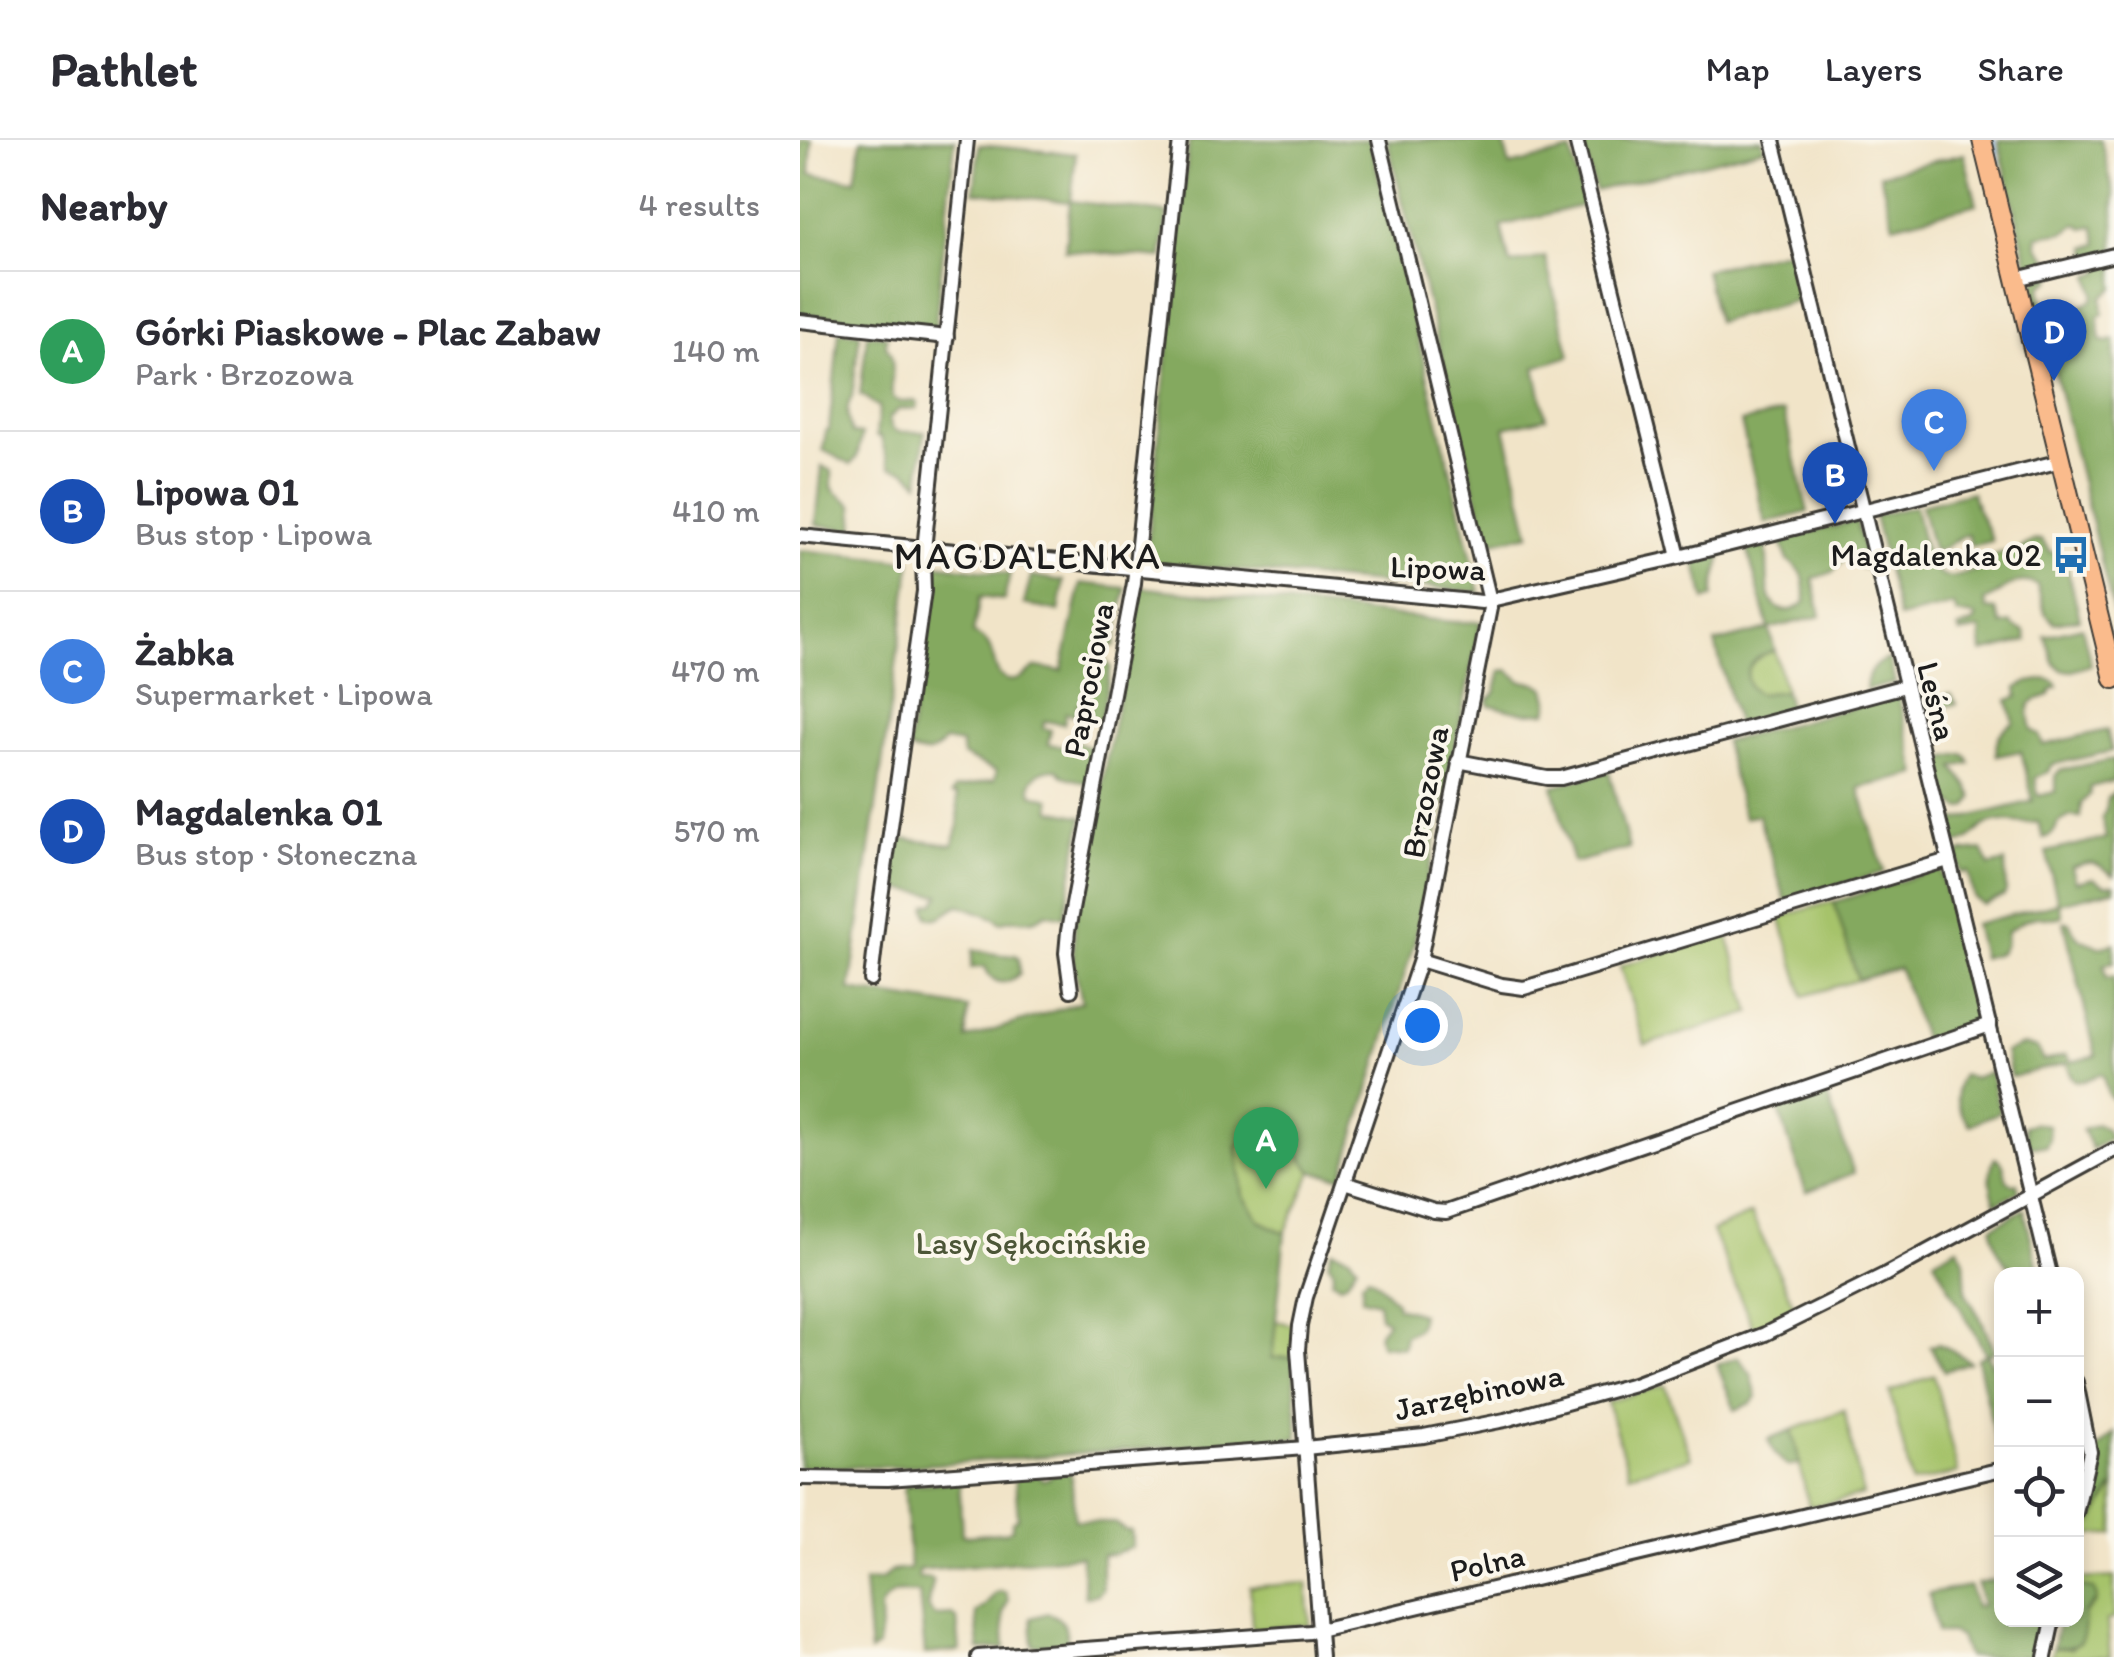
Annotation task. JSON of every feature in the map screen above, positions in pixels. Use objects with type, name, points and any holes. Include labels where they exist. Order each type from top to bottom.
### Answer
[{"type":"main road","points":[[1982,140],[2114,680]]},
{"type":"street","points":[[872,980],[878,912],[924,590],[924,550],[968,140]]},
{"type":"street","name":"Paprociowa","points":[[1072,990],[1066,953],[1068,931],[1136,570],[1180,140]]},
{"type":"street","name":"Brzozowa","points":[[1321,1657],[1298,1350],[1300,1326],[1306,1297],[1420,960],[1490,601],[1378,140]]},
{"type":"street","points":[[1576,140],[1679,556]]},
{"type":"street","name":"Leśna","points":[[1773,140],[2048,1267]]},
{"type":"street","points":[[2016,279],[2114,255]]},
{"type":"street","points":[[800,321],[947,337]]},
{"type":"street","name":"Lipowa","points":[[800,536],[1490,601],[2061,461]]},
{"type":"street","points":[[1458,761],[1561,778],[1905,686]]},
{"type":"street","points":[[1420,960],[1524,988],[1948,860]]},
{"type":"street","points":[[1345,1183],[1434,1212],[1446,1212],[1990,1025]]},
{"type":"street","name":"Jarzębinowa","points":[[800,1478],[888,1479],[1305,1448],[1440,1433],[1504,1420],[1634,1384],[1765,1334],[2114,1150]]},
{"type":"street","name":"Polna","points":[[978,1657],[1319,1630],[1994,1471]]},
{"type":"street","points":[[2045,1657],[2051,1627]]},
{"type":"green space","points":[[800,140],[812,140],[810,174],[855,180],[861,140],[955,140],[935,328],[800,314]]},
{"type":"green space","points":[[1189,140],[1370,140],[1480,592],[1146,562]]},
{"type":"green space","points":[[1387,140],[1503,140],[1510,166],[1571,151],[1584,205],[1501,226],[1510,264],[1545,257],[1570,356],[1535,367],[1546,418],[1505,427],[1530,534],[1488,543]]},
{"type":"green space","points":[[1582,140],[1762,140],[1765,148],[1595,191]]},
{"type":"green space","points":[[1998,140],[2101,140],[2114,195],[2114,250],[2089,256],[2087,247],[2098,244],[2094,226],[2075,225],[2065,232],[2038,236],[2037,245],[2053,265],[2034,269],[2028,266]]},
{"type":"green space","points":[[979,145],[1076,154],[1071,201],[1167,213],[1162,258],[1065,250],[1070,202],[974,192]]},
{"type":"green space","points":[[1964,154],[1977,204],[1893,225],[1880,174]]},
{"type":"green space","points":[[1789,250],[1802,299],[1717,322],[1705,270]]},
{"type":"green space","points":[[2114,260],[2114,288],[2102,298],[2103,314],[2098,316],[2101,340],[2114,340],[2114,614],[2033,284],[2038,278],[2052,275],[2042,286],[2046,308],[2076,308],[2093,300],[2090,275],[2100,272],[2100,263]]},
{"type":"green space","points":[[839,331],[860,333],[848,415],[852,433],[862,434],[851,465],[823,450],[829,430]]},
{"type":"green space","points":[[867,334],[887,336],[886,346],[893,364],[893,398],[918,403],[917,408],[899,409],[889,418],[892,429],[898,432],[925,432],[919,483],[906,471],[890,467],[881,437],[876,436],[879,406],[860,395]]},
{"type":"green space","points":[[1784,412],[1808,512],[1765,523],[1741,422]]},
{"type":"green space","points":[[822,466],[832,471],[835,492],[853,505],[855,530],[816,525]]},
{"type":"green space","points":[[1972,492],[1992,541],[1971,546],[1968,534],[1937,551],[1932,549],[1921,505]]},
{"type":"green space","points":[[1915,506],[1928,558],[1939,574],[1946,577],[1977,570],[1982,562],[2033,541],[2042,540],[2050,552],[2064,555],[2080,619],[2054,623],[2045,613],[2037,585],[2029,582],[2010,586],[1985,601],[1987,609],[1996,610],[2002,625],[2012,623],[2025,632],[2027,641],[1982,652],[1980,629],[1960,633],[1958,629],[1975,622],[1976,616],[1957,614],[1954,605],[1899,618],[1874,516]]},
{"type":"green space","points":[[1856,521],[1868,569],[1845,559],[1833,572],[1813,579],[1821,616],[1769,629],[1747,548],[1765,543],[1771,600],[1776,607],[1792,610],[1805,602],[1804,583],[1801,573],[1788,561],[1780,539]]},
{"type":"green space","name":"Lasy Sękocińskie","points":[[800,550],[911,561],[850,990],[968,1008],[966,1039],[1082,1002],[1073,958],[1075,920],[1140,587],[1481,622],[1414,944],[1342,1177],[1312,1172],[1294,1147],[1279,1154],[1271,1146],[1284,1126],[1275,1112],[1237,1147],[1243,1195],[1260,1221],[1285,1233],[1272,1358],[1293,1357],[1298,1438],[896,1467],[800,1467]]},
{"type":"green space","points":[[1720,555],[1713,597],[1705,600],[1695,561]]},
{"type":"green space","points":[[934,564],[1010,574],[1004,600],[980,597],[973,633],[987,643],[998,673],[1007,680],[1018,679],[1037,667],[1062,671],[1081,583],[1126,588],[1115,646],[1106,645],[1101,650],[1111,667],[1101,720],[1089,718],[1091,706],[1078,703],[1075,715],[1066,713],[1064,724],[1044,721],[1043,728],[1051,730],[1048,744],[1061,746],[1076,741],[1095,750],[1089,784],[1063,776],[1057,769],[1041,772],[1033,779],[1031,788],[1032,794],[1050,799],[1051,810],[1083,817],[1064,917],[1046,913],[1034,920],[1001,923],[960,905],[934,918],[929,917],[927,905],[935,903],[940,895],[888,888],[895,838],[953,845],[959,825],[954,789],[994,780],[996,771],[963,756],[961,744],[944,741],[928,753],[908,749]]},
{"type":"green space","points":[[1031,576],[1064,581],[1059,612],[1024,604]]},
{"type":"green space","points":[[2082,627],[2091,665],[2062,670],[2054,663],[2045,636]]},
{"type":"green space","points":[[1769,629],[1775,651],[1754,662],[1747,681],[1758,694],[1785,691],[1790,710],[1737,724],[1715,643]]},
{"type":"green space","points":[[1775,651],[1785,691],[1758,694],[1747,681],[1749,668],[1760,657]]},
{"type":"green space","points":[[1889,659],[1895,683],[1866,690],[1872,670]]},
{"type":"green space","points":[[1508,670],[1521,681],[1545,688],[1547,712],[1526,713],[1489,705],[1501,671]]},
{"type":"green space","points":[[2047,679],[2058,687],[2030,704],[2029,714],[2032,730],[2043,745],[2107,730],[2112,751],[2051,765],[2048,772],[2035,777],[2038,796],[2055,792],[2055,776],[2060,770],[2114,759],[2114,781],[2090,787],[2090,794],[2081,804],[2080,817],[2071,816],[2058,823],[2047,837],[2043,838],[2038,822],[2000,821],[1983,827],[1964,842],[1954,843],[1949,822],[2033,801],[2021,751],[1997,756],[1996,745],[2002,732],[2014,723],[2008,700],[2018,697],[2017,688]]},
{"type":"green space","points":[[1951,694],[1957,704],[1922,712],[1919,702]]},
{"type":"green space","points":[[1898,695],[1917,774],[1859,788],[1884,872],[1786,902],[1758,815],[1744,818],[1724,742]]},
{"type":"green space","points":[[1962,754],[1970,763],[1954,767],[1973,798],[1962,809],[1947,798],[1936,771],[1943,769],[1947,757]]},
{"type":"green space","points":[[1609,771],[1629,848],[1573,863],[1553,786]]},
{"type":"green space","points":[[2114,792],[2114,875],[2095,864],[2072,867],[2076,882],[2093,878],[2105,885],[2114,884],[2114,890],[2059,903],[2062,916],[2037,917],[2021,923],[2007,932],[2000,953],[1982,958],[1974,924],[2058,903],[2046,852],[2106,838],[2102,817],[2107,798]]},
{"type":"green space","points":[[1982,850],[1990,866],[2005,862],[2006,892],[1983,905],[1974,898],[1968,872],[1961,873],[1957,855]]},
{"type":"green space","points":[[1940,868],[1978,1023],[1924,1041],[1899,968],[1858,980],[1834,902]]},
{"type":"green space","points":[[1834,901],[1858,980],[1804,996],[1780,917]]},
{"type":"green space","points":[[2064,922],[2069,922],[2080,939],[2098,947],[2114,943],[2114,962],[2104,965],[2107,978],[2114,976],[2114,1101],[2108,1095],[2103,1076],[2076,1081],[2067,1063],[2011,1077],[2005,1052],[2023,1045],[2037,1048],[2044,1061],[2066,1055],[2071,1062],[2096,1056]]},
{"type":"green space","points":[[1727,933],[1751,1013],[1645,1045],[1620,966]]},
{"type":"green space","points":[[973,950],[1016,955],[1020,973],[1010,980],[995,980],[985,967],[971,968]]},
{"type":"green space","points":[[1990,1072],[2000,1112],[1970,1125],[1957,1101],[1959,1081],[1962,1075],[1973,1078]]},
{"type":"green space","points":[[1825,1089],[1854,1173],[1806,1192],[1777,1105]]},
{"type":"green space","points":[[1275,1111],[1312,1172],[1285,1233],[1260,1221],[1243,1195],[1237,1147]]},
{"type":"green space","points":[[2097,1124],[2111,1138],[2092,1149],[2082,1129]]},
{"type":"green space","points":[[2048,1125],[2046,1146],[2029,1146],[2024,1126]]},
{"type":"green space","points":[[1995,1158],[2003,1164],[2007,1181],[2017,1183],[2019,1191],[1996,1203],[1991,1180]]},
{"type":"green space","points":[[2024,1209],[2038,1267],[2009,1266],[2000,1255],[1992,1227]]},
{"type":"green space","points":[[1751,1214],[1797,1311],[1754,1330],[1712,1231]]},
{"type":"green space","points":[[1958,1247],[1964,1260],[1966,1294],[1994,1349],[1987,1355],[1994,1365],[1994,1433],[1977,1359],[1986,1354],[1934,1260]]},
{"type":"green space","points":[[1332,1250],[1349,1256],[1357,1265],[1340,1285],[1332,1280],[1334,1270],[1328,1262]]},
{"type":"green space","points":[[1368,1276],[1397,1307],[1421,1314],[1417,1328],[1405,1335],[1403,1347],[1381,1345],[1379,1333],[1387,1321],[1380,1316],[1378,1302],[1362,1298],[1362,1281]]},
{"type":"green space","points":[[1276,1321],[1294,1325],[1293,1357],[1272,1359]]},
{"type":"green space","points":[[1938,1344],[1970,1362],[1944,1371],[1930,1346]]},
{"type":"green space","points":[[1738,1357],[1751,1374],[1757,1397],[1735,1410],[1717,1365]]},
{"type":"green space","points":[[1934,1375],[1958,1473],[1912,1483],[1890,1392]]},
{"type":"green space","points":[[1665,1385],[1691,1458],[1629,1474],[1607,1402]]},
{"type":"green space","points":[[1844,1410],[1863,1495],[1809,1507],[1792,1430]]},
{"type":"green space","points":[[1792,1430],[1800,1464],[1787,1466],[1768,1439]]},
{"type":"green space","points":[[2114,1432],[2114,1486],[2084,1535],[2084,1503],[2094,1452]]},
{"type":"green space","points":[[1071,1473],[1075,1520],[1116,1523],[1132,1531],[1132,1547],[1102,1555],[1102,1589],[1097,1594],[1085,1597],[1081,1556],[918,1570],[918,1578],[933,1581],[928,1603],[931,1612],[957,1619],[960,1651],[925,1654],[919,1593],[901,1592],[888,1597],[880,1608],[878,1647],[870,1652],[864,1582],[881,1580],[891,1571],[910,1569],[904,1485],[959,1481],[962,1535],[968,1536],[1012,1529],[1012,1522],[1018,1518],[1015,1477],[1038,1475],[1042,1480],[1052,1474]]},
{"type":"green space","points":[[2114,1486],[2114,1534],[2086,1535]]},
{"type":"green space","points":[[2114,1577],[2114,1619],[2107,1620],[2110,1657],[2051,1657],[2053,1648],[2072,1649],[2080,1627],[2084,1627],[2084,1614],[2096,1602],[2084,1590],[2084,1579]]},
{"type":"green space","points":[[1994,1580],[1994,1627],[2044,1627],[2038,1657],[1967,1657],[1960,1637],[1937,1633],[1929,1594],[1970,1586],[1975,1607],[1982,1605],[1977,1584]]},
{"type":"green space","points":[[1307,1583],[1310,1625],[1252,1629],[1250,1587]]},
{"type":"green space","points":[[2084,1587],[2094,1589],[2097,1599],[2084,1613]]},
{"type":"green space","points":[[1001,1591],[1008,1600],[1003,1613],[1005,1648],[979,1650],[976,1613]]},
{"type":"green space","points":[[1048,1613],[1063,1624],[1068,1643],[1033,1646],[1031,1618]]},
{"type":"green space","points":[[2058,1627],[2084,1627],[2083,1637],[2076,1645],[2053,1648]]},
{"type":"waterway","points":[[1993,140],[1998,164]]},
{"type":"place","name":"Magdalenka 01","points":[[2054,381]]},
{"type":"place","name":"Żabka","points":[[1934,471]]},
{"type":"place","name":"Lipowa 01","points":[[1835,524]]},
{"type":"place","name":"Magdalenka 02","points":[[2071,555]]},
{"type":"place","name":"Górki Piaskowe - Plac Zabaw","points":[[1266,1189]]},
{"type":"district","name":"MAGDALENKA","points":[[1028,556]]}]
